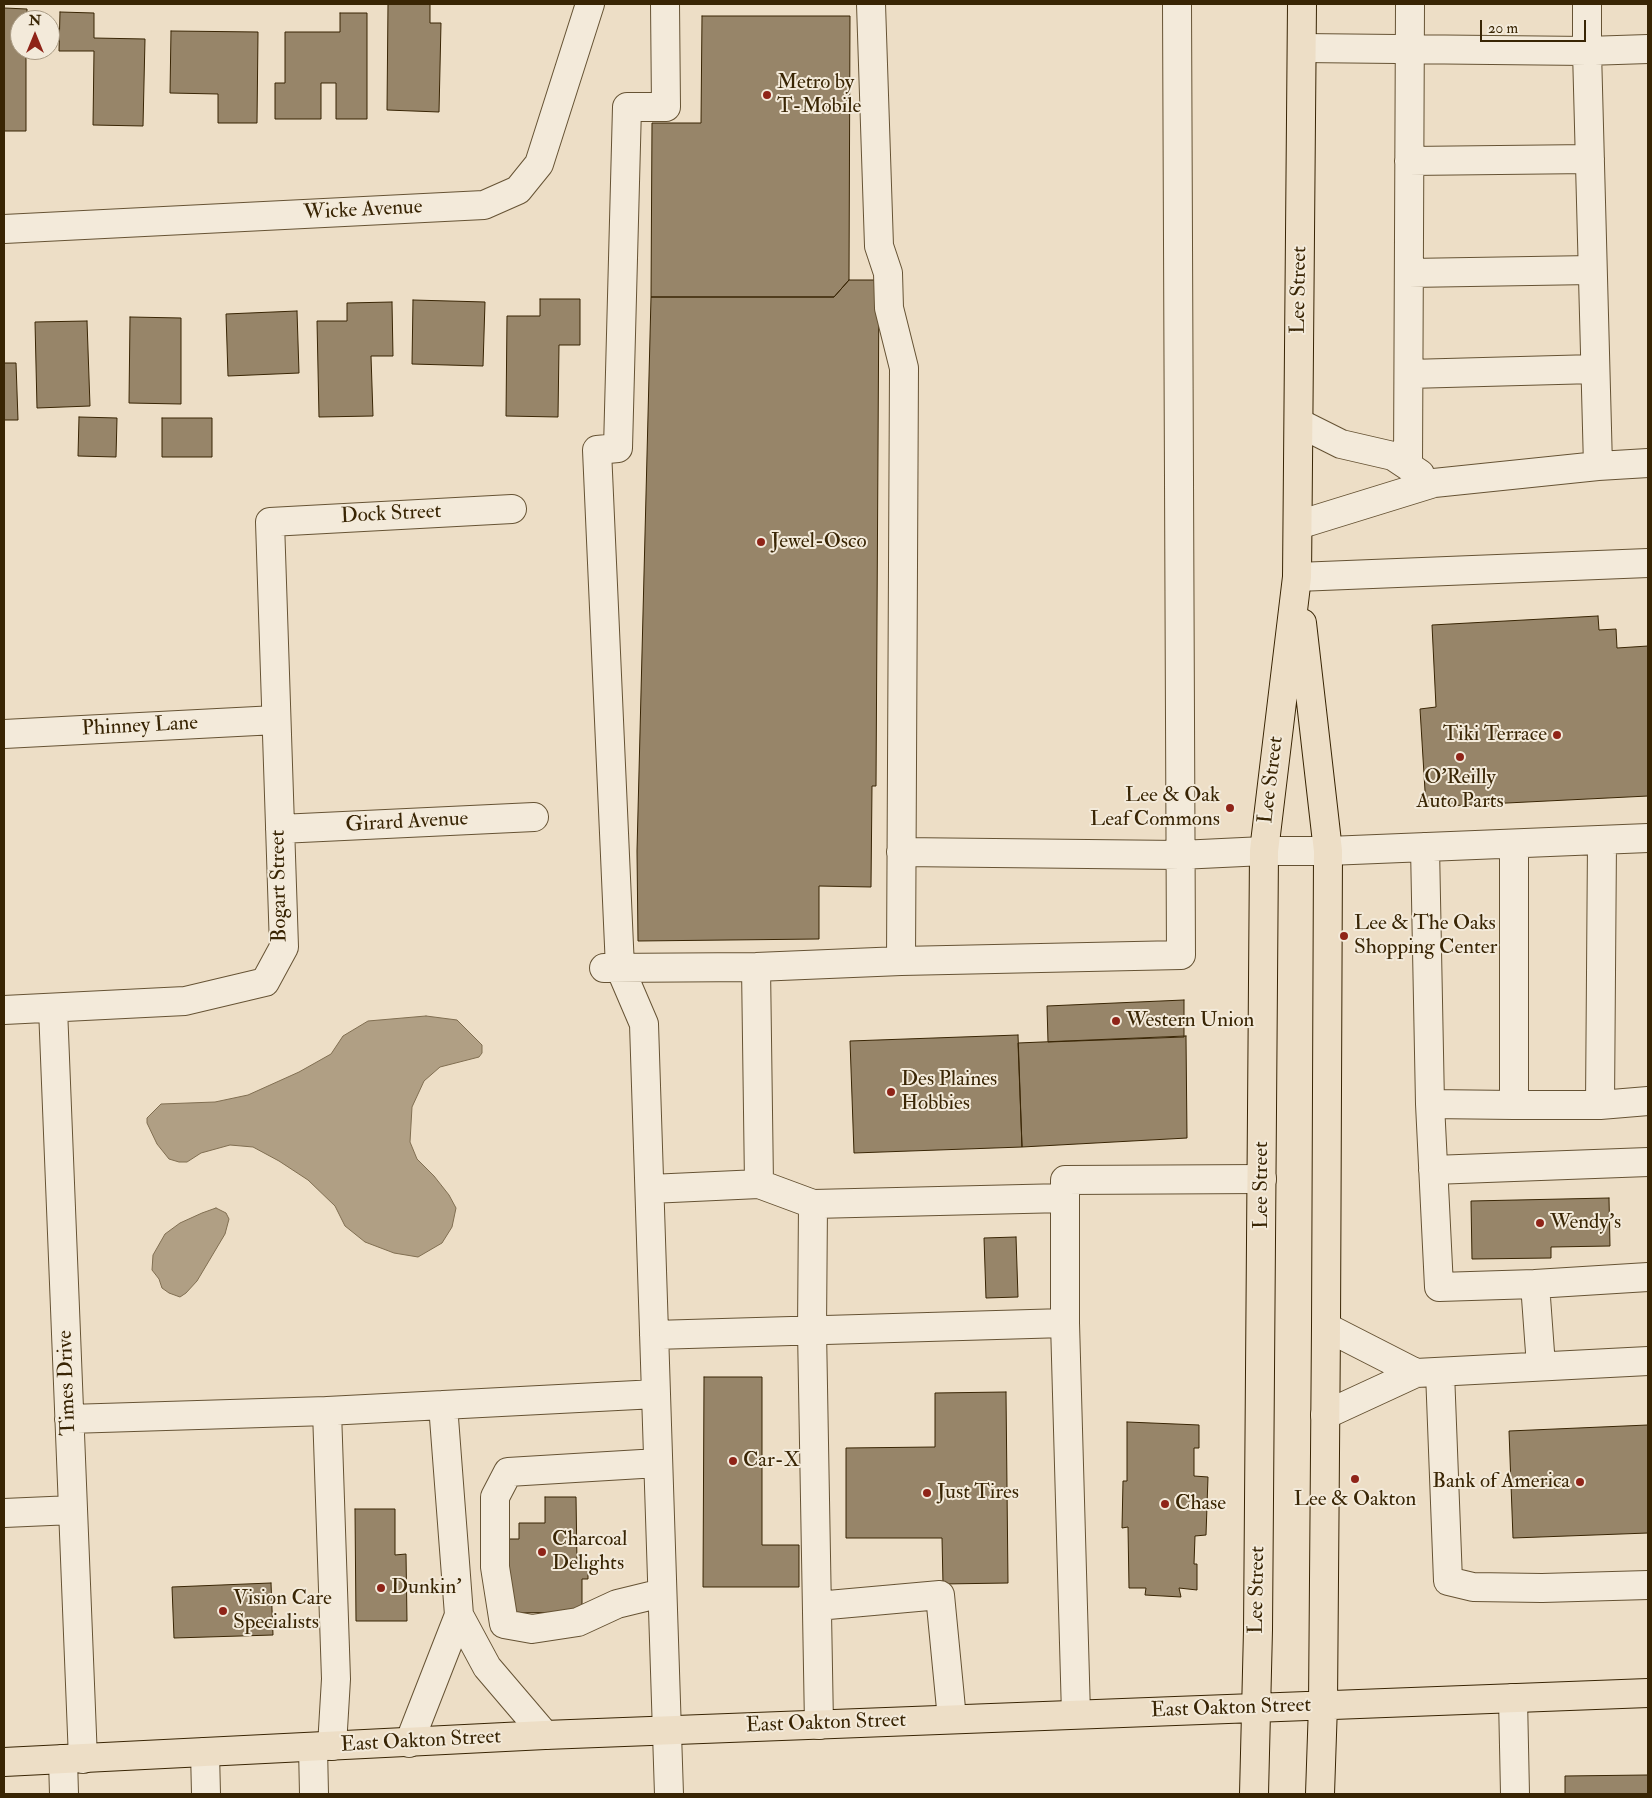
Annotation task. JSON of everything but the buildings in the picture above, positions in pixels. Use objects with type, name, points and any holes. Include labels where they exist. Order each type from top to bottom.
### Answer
[{"type":"main road","name":"Lee Street","points":[[1254,1794],[1264,851],[1297,577],[1302,4]]},
{"type":"main road","name":"Lee Street","points":[[1297,577],[1328,851],[1323,1705],[1320,1794]]},
{"type":"main road","name":"East Oakton Street","points":[[4,1762],[545,1736],[1648,1693]]},
{"type":"street","name":"Wicke Avenue","points":[[4,229],[484,205],[518,190],[539,164],[590,4]]},
{"type":"street","points":[[666,4],[666,107],[627,107],[618,448],[597,450],[611,968],[644,1024],[669,1794]]},
{"type":"street","points":[[871,4],[879,246],[888,273],[889,308],[904,368],[901,961]]},
{"type":"street","points":[[611,968],[756,967],[901,961],[1181,955],[1177,4]]},
{"type":"street","points":[[1408,466],[1410,4]]},
{"type":"street","points":[[1587,4],[1598,466]]},
{"type":"street","points":[[1302,48],[1648,49]]},
{"type":"street","points":[[1410,161],[1590,159]]},
{"type":"street","points":[[1409,273],[1592,270]]},
{"type":"street","points":[[1409,374],[1595,369]]},
{"type":"street","points":[[1299,423],[1342,444],[1393,456],[1434,484]]},
{"type":"street","points":[[1298,525],[1434,484],[1598,466],[1648,464]]},
{"type":"street","name":"Dock Street","points":[[270,522],[512,509]]},
{"type":"street","name":"Bogart Street","points":[[4,1010],[185,1001],[265,982],[284,947],[270,522]]},
{"type":"street","points":[[1297,577],[1648,564]]},
{"type":"street","name":"Phinney Lane","points":[[4,734],[276,720]]},
{"type":"street","name":"Girard Avenue","points":[[280,829],[534,817]]},
{"type":"street","points":[[901,852],[1180,855],[1648,838]]},
{"type":"street","points":[[1600,1105],[1602,841]]},
{"type":"street","points":[[1514,844],[1514,1105]]},
{"type":"street","points":[[1425,847],[1430,1104],[1439,1287],[1535,1284],[1648,1277]]},
{"type":"street","points":[[756,967],[759,1184]]},
{"type":"street","name":"Times Drive","points":[[53,1008],[73,1510],[73,1759],[64,1794]]},
{"type":"street","points":[[1430,1104],[1600,1105],[1648,1101]]},
{"type":"street","points":[[1433,1170],[1648,1162]]},
{"type":"street","points":[[1076,1714],[1066,1323],[1065,1180],[1262,1179]]},
{"type":"street","points":[[650,1189],[759,1184],[813,1204],[1065,1198]]},
{"type":"street","points":[[813,1204],[812,1330],[819,1725]]},
{"type":"street","points":[[1535,1284],[1541,1366]]},
{"type":"street","points":[[654,1334],[1066,1323]]},
{"type":"street","points":[[1326,1327],[1428,1372]]},
{"type":"street","points":[[1325,1415],[1428,1372],[1648,1361]]},
{"type":"street","points":[[1428,1372],[1448,1581],[1474,1587],[1542,1588],[1648,1585]]},
{"type":"street","points":[[69,1419],[327,1411],[656,1394]]},
{"type":"street","points":[[443,1405],[459,1615],[487,1667],[545,1736]]},
{"type":"street","points":[[314,1794],[336,1679],[327,1411]]},
{"type":"street","points":[[658,1463],[508,1472],[494,1497],[494,1567],[504,1624],[532,1629],[578,1622],[617,1604],[662,1593]]},
{"type":"street","points":[[4,1513],[73,1510]]},
{"type":"street","points":[[817,1606],[940,1595],[952,1720]]},
{"type":"street","points":[[409,1742],[459,1615]]},
{"type":"street","points":[[1513,1698],[1515,1794]]},
{"type":"street","points":[[205,1752],[206,1794]]},
{"type":"shaded area","points":[[426,1016],[457,1020],[482,1045],[482,1053],[479,1057],[440,1067],[424,1081],[412,1107],[410,1142],[417,1159],[434,1176],[449,1195],[456,1208],[452,1227],[442,1243],[418,1257],[394,1253],[365,1242],[345,1226],[335,1206],[308,1180],[253,1147],[230,1145],[201,1153],[187,1162],[179,1162],[169,1159],[157,1144],[147,1123],[147,1118],[161,1104],[215,1102],[248,1095],[299,1072],[331,1054],[343,1036],[368,1021]]},
{"type":"shaded area","points":[[216,1208],[226,1213],[229,1219],[225,1234],[197,1281],[186,1293],[180,1297],[169,1293],[162,1288],[159,1279],[152,1270],[153,1255],[165,1234],[180,1223]]},
{"type":"place","name":"Metro by T-Mobile","points":[[767,95]]},
{"type":"place","name":"Jewel-Osco","points":[[761,542]]},
{"type":"place","name":"Tiki Terrace","points":[[1557,735]]},
{"type":"place","name":"O'Reilly Auto Parts","points":[[1460,757]]},
{"type":"place","name":"Lee & Oak Leaf Commons","points":[[1230,808]]},
{"type":"place","name":"Lee & The Oaks Shopping Center","points":[[1344,936]]},
{"type":"place","name":"Western Union","points":[[1116,1021]]},
{"type":"place","name":"Des Plaines Hobbies","points":[[891,1092]]},
{"type":"place","name":"Wendy's","points":[[1540,1223]]},
{"type":"place","name":"Car-X","points":[[733,1461]]},
{"type":"place","name":"Lee & Oakton","points":[[1355,1479]]},
{"type":"place","name":"Bank of America","points":[[1580,1482]]},
{"type":"place","name":"Just Tires","points":[[927,1493]]},
{"type":"place","name":"Chase","points":[[1165,1504]]},
{"type":"place","name":"Charcoal Delights","points":[[542,1552]]},
{"type":"place","name":"Dunkin'","points":[[381,1588]]},
{"type":"place","name":"Vision Care Specialists","points":[[223,1611]]}]
